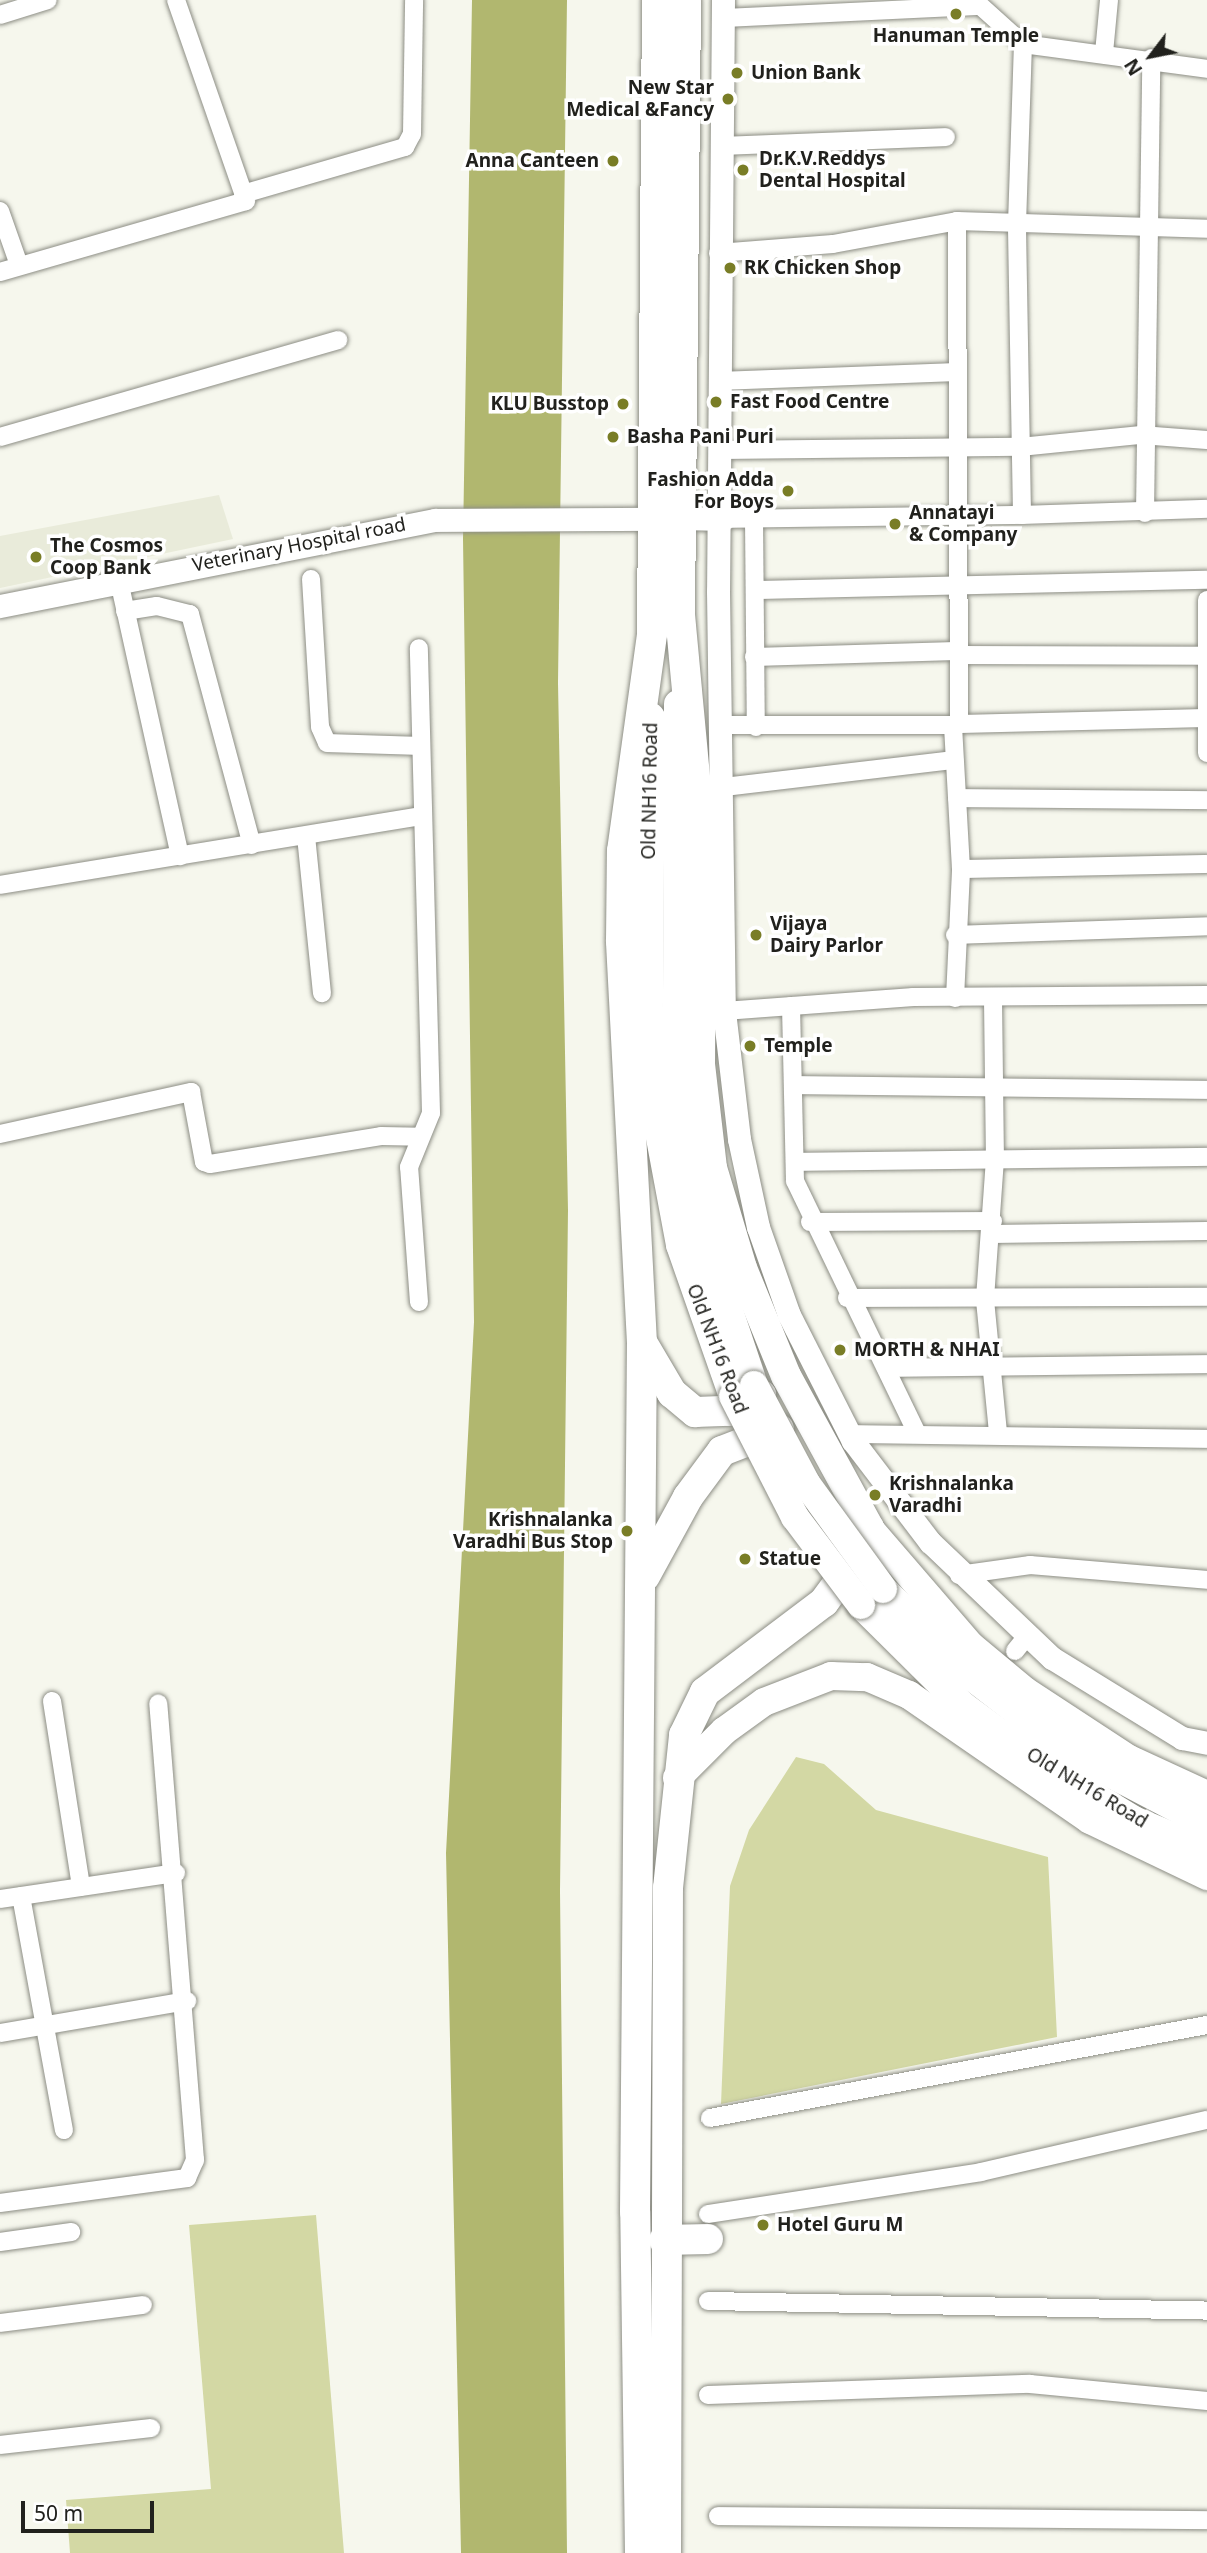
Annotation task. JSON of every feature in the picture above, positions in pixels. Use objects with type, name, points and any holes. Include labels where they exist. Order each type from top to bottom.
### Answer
[{"type":"highway","points":[[657,0],[668,519],[680,614],[702,852],[700,1064],[712,1168],[742,1268],[786,1376],[869,1528],[863,1549],[824,1602],[705,1692],[684,1735],[677,1778],[668,1888],[664,2241],[666,2553]]},
{"type":"highway","points":[[640,2553],[635,2187],[644,1579],[642,1343],[622,851],[668,519],[687,0]]},
{"type":"highway","points":[[642,1343],[672,1393],[695,1412],[729,1411],[786,1376]]},
{"type":"highway","points":[[644,1579],[688,1497],[722,1451],[764,1430],[794,1428],[817,1436]]},
{"type":"highway","points":[[642,1728],[684,1735]]},
{"type":"highway","points":[[664,2241],[708,2227]]},
{"type":"main road","name":"Old NH16 Road","points":[[680,614],[677,1080],[700,1224],[744,1391]]},
{"type":"main road","name":"Old NH16 Road","points":[[652,634],[649,1009],[657,1122],[681,1245],[795,1517],[872,1597],[962,1705],[1045,1766],[1134,1819],[1207,1851]]},
{"type":"main road","points":[[869,1528],[963,1638],[1025,1691],[1129,1759],[1207,1795]]},
{"type":"main road","name":"Old NH16 Road","points":[[872,1597],[1069,1752],[1207,1824]]},
{"type":"main road","points":[[677,1778],[724,1731],[764,1702],[831,1676],[867,1677],[909,1695],[1090,1820],[1207,1876]]},
{"type":"street","points":[[0,15],[48,0]]},
{"type":"street","points":[[0,272],[246,201],[176,0]]},
{"type":"street","points":[[243,194],[405,147],[412,134],[414,0]]},
{"type":"street","points":[[1104,53],[1109,0]]},
{"type":"street","points":[[1207,69],[1151,58],[1023,44],[976,3],[723,9],[724,146],[718,253],[723,519],[724,1011],[739,1139],[758,1227],[789,1315],[850,1434],[902,1510],[1021,1644],[1182,1738],[1207,1743]]},
{"type":"street","points":[[1022,515],[1017,224],[1023,44]]},
{"type":"street","points":[[1144,513],[1141,435],[1149,229],[1151,58]]},
{"type":"street","points":[[724,146],[946,137]]},
{"type":"street","points":[[0,211],[19,265]]},
{"type":"street","points":[[718,253],[834,244],[957,221],[1207,229]]},
{"type":"street","points":[[955,998],[955,935],[961,869],[954,760],[958,512],[955,372],[957,221]]},
{"type":"street","points":[[0,436],[338,340]]},
{"type":"street","points":[[721,381],[955,372]]},
{"type":"street","points":[[721,450],[1020,447],[1141,435],[1207,440]]},
{"type":"street","points":[[723,519],[958,512],[1022,515],[1144,513],[1207,509]]},
{"type":"street","points":[[754,518],[757,590],[754,657],[756,727]]},
{"type":"street","name":"Veterinary Hospital road","points":[[0,606],[435,520],[583,522],[723,519]]},
{"type":"street","points":[[311,579],[320,727],[327,743],[421,746]]},
{"type":"street","points":[[757,590],[956,589],[1207,580]]},
{"type":"street","points":[[119,581],[180,856]]},
{"type":"street","points":[[1207,600],[1207,753]]},
{"type":"street","points":[[125,611],[157,606],[190,614],[251,845]]},
{"type":"street","points":[[419,648],[431,1114],[409,1167],[419,1301]]},
{"type":"street","points":[[754,657],[957,653],[1206,656]]},
{"type":"street","points":[[723,725],[956,725],[1206,718]]},
{"type":"street","points":[[724,787],[954,760]]},
{"type":"street","points":[[957,798],[1207,800]]},
{"type":"street","points":[[0,885],[422,817]]},
{"type":"street","points":[[306,836],[322,993]]},
{"type":"street","points":[[961,869],[1207,864]]},
{"type":"street","points":[[955,935],[1207,926]]},
{"type":"street","points":[[724,1011],[955,998],[1207,996]]},
{"type":"street","points":[[993,999],[995,1158],[985,1300],[998,1433]]},
{"type":"street","points":[[791,1006],[797,1085],[795,1181],[810,1222],[847,1298],[918,1433]]},
{"type":"street","points":[[797,1085],[1207,1090]]},
{"type":"street","points":[[0,1134],[191,1092],[204,1162],[210,1164],[381,1136],[420,1137]]},
{"type":"street","points":[[795,1162],[1207,1157]]},
{"type":"street","points":[[810,1222],[1207,1231]]},
{"type":"street","points":[[847,1298],[985,1300],[1207,1297]]},
{"type":"street","points":[[886,1368],[1207,1364]]},
{"type":"street","points":[[850,1434],[998,1433],[1207,1439]]},
{"type":"street","points":[[959,1575],[1030,1564],[1207,1580]]},
{"type":"street","points":[[52,1701],[81,1887]]},
{"type":"street","points":[[0,2203],[187,2178],[195,2160],[187,2001],[158,1703]]},
{"type":"street","points":[[0,1899],[176,1873]]},
{"type":"street","points":[[21,1896],[64,2130]]},
{"type":"street","points":[[0,2033],[187,2001]]},
{"type":"street","points":[[710,2118],[1207,2025]]},
{"type":"street","points":[[708,2227],[981,2172],[1207,2120]]},
{"type":"street","points":[[0,2242],[72,2232]]},
{"type":"street","points":[[708,2301],[1207,2311]]},
{"type":"street","points":[[0,2323],[143,2305]]},
{"type":"street","points":[[708,2395],[1030,2384],[1207,2401]]},
{"type":"street","points":[[0,2445],[150,2428]]},
{"type":"street","points":[[718,2516],[1207,2519]]},
{"type":"shaded area","points":[[472,0],[567,0],[558,683],[568,1210],[560,1891],[567,2553],[461,2553],[446,1853],[474,1322],[463,539]]},
{"type":"shaded area","points":[[219,495],[233,539],[0,588],[0,536]]},
{"type":"shaded area","points":[[796,1757],[824,1764],[876,1810],[1048,1857],[1057,2037],[721,2104],[730,1886],[749,1830]]},
{"type":"shaded area","points":[[316,2215],[344,2553],[70,2553],[66,2500],[211,2489],[189,2225]]},
{"type":"place","name":"Hanuman Temple","points":[[956,14]]},
{"type":"place","name":"Union Bank","points":[[737,73]]},
{"type":"place","name":"New Star Medical &Fancy","points":[[728,99]]},
{"type":"place","name":"Anna Canteen","points":[[613,161]]},
{"type":"place","name":"Dr.K.V.Reddys Dental Hospital","points":[[743,170]]},
{"type":"place","name":"RK Chicken Shop","points":[[730,268]]},
{"type":"place","name":"Fast Food Centre","points":[[716,402]]},
{"type":"place","name":"KLU Busstop","points":[[623,404]]},
{"type":"place","name":"Basha Pani Puri","points":[[613,437]]},
{"type":"place","name":"Fashion Adda For Boys","points":[[788,491]]},
{"type":"place","name":"Annatayi & Company","points":[[895,524]]},
{"type":"place","name":"The Cosmos Coop Bank","points":[[36,557]]},
{"type":"place","name":"Vijaya Dairy Parlor","points":[[756,935]]},
{"type":"place","name":"Temple","points":[[750,1046]]},
{"type":"place","name":"MORTH & NHAI","points":[[840,1350]]},
{"type":"place","name":"Krishnalanka Varadhi","points":[[875,1495]]},
{"type":"place","name":"Krishnalanka Varadhi Bus Stop","points":[[627,1531]]},
{"type":"place","name":"Statue","points":[[745,1559]]},
{"type":"place","name":"Hotel Guru M","points":[[763,2225]]}]
